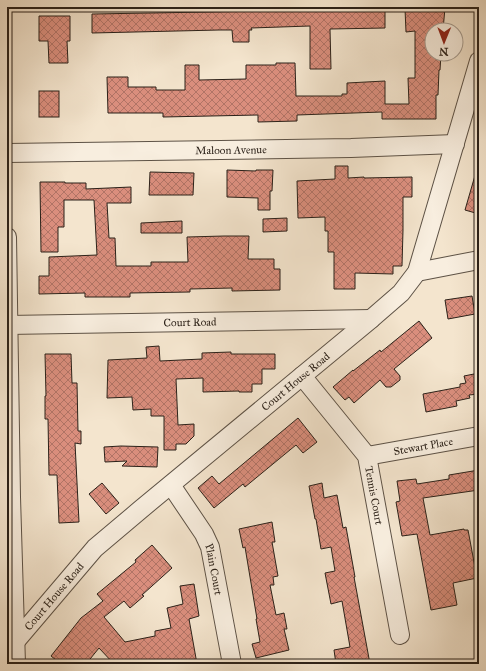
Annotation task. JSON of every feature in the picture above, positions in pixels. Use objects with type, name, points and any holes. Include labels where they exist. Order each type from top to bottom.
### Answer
[{"type":"street","name":"Court House Road","points":[[15,642],[95,548],[401,293],[417,272],[479,61]]},
{"type":"street","name":"Maloon Avenue","points":[[7,153],[351,148],[455,144]]},
{"type":"street","points":[[7,237],[9,497],[16,664]]},
{"type":"street","points":[[417,272],[479,260]]},
{"type":"street","name":"Court Road","points":[[8,325],[371,319]]},
{"type":"street","name":"Tennis Court","points":[[302,376],[367,456],[400,635]]},
{"type":"street","name":"Stewart Place","points":[[367,456],[479,436]]},
{"type":"street","name":"Plain Court","points":[[171,484],[204,534],[210,547],[232,664]]},
{"type":"building","points":[[445,8],[444,22],[424,22],[424,62],[440,62],[438,95],[436,95],[436,119],[382,119],[382,112],[297,115],[297,121],[258,122],[258,115],[163,117],[163,113],[108,113],[107,77],[128,77],[128,87],[156,87],[156,90],[185,90],[185,65],[199,65],[199,80],[246,79],[246,65],[276,65],[276,63],[295,63],[296,96],[342,96],[342,94],[347,94],[347,83],[385,81],[385,104],[409,104],[408,78],[415,78],[415,31],[406,32],[405,9]]},
{"type":"building","points":[[385,9],[385,28],[330,29],[331,69],[310,69],[310,26],[251,28],[252,30],[249,30],[249,42],[233,42],[232,30],[92,33],[92,14]]},
{"type":"building","points":[[39,16],[70,16],[70,41],[67,41],[68,63],[49,63],[48,41],[39,41]]},
{"type":"building","points":[[39,91],[59,91],[59,117],[39,117]]},
{"type":"building","points":[[335,166],[348,166],[348,178],[412,177],[412,197],[403,197],[402,266],[393,266],[393,274],[355,273],[355,289],[334,289],[334,252],[328,252],[328,231],[325,231],[325,217],[298,218],[297,181],[335,179]]},
{"type":"building","points":[[227,170],[273,170],[272,191],[270,191],[270,210],[258,210],[258,198],[227,197]]},
{"type":"building","points":[[150,172],[194,173],[193,195],[149,195]]},
{"type":"building","points":[[476,172],[479,173],[479,214],[465,210]]},
{"type":"building","points":[[40,182],[86,183],[86,189],[131,187],[131,203],[107,203],[109,238],[115,238],[116,266],[151,266],[151,262],[188,262],[187,237],[249,236],[248,259],[274,259],[274,269],[280,269],[280,290],[232,291],[232,288],[190,289],[190,292],[130,293],[130,297],[85,297],[85,293],[39,294],[39,276],[49,276],[49,257],[97,255],[94,200],[64,200],[64,227],[58,227],[58,252],[41,252]]},
{"type":"building","points":[[287,218],[287,231],[263,232],[263,219]]},
{"type":"building","points":[[182,221],[182,233],[141,233],[141,223]]},
{"type":"building","points":[[472,296],[475,314],[448,319],[445,300]]},
{"type":"building","points":[[419,321],[432,338],[394,369],[400,376],[400,380],[391,387],[386,387],[380,380],[354,403],[349,397],[345,400],[333,387],[380,350],[381,352]]},
{"type":"building","points":[[159,346],[160,361],[202,359],[202,353],[231,352],[231,354],[275,354],[275,369],[262,369],[262,384],[252,384],[252,392],[203,392],[203,378],[176,379],[178,425],[194,424],[194,436],[186,444],[176,444],[176,450],[164,450],[164,416],[151,416],[151,409],[133,410],[132,397],[107,398],[108,360],[147,358],[146,347]]},
{"type":"building","points":[[45,354],[71,354],[72,383],[77,383],[78,431],[81,431],[81,444],[75,443],[79,522],[59,523],[57,475],[49,475],[48,419],[45,419]]},
{"type":"building","points":[[479,373],[479,394],[469,395],[470,398],[456,401],[457,406],[426,412],[423,394],[460,387],[460,384],[466,383],[464,376]]},
{"type":"building","points":[[298,418],[317,442],[303,453],[296,445],[245,487],[243,484],[214,508],[198,488],[212,476],[219,484]]},
{"type":"building","points":[[104,447],[158,447],[157,467],[122,466],[127,461],[105,462]]},
{"type":"building","points":[[479,470],[479,490],[423,498],[430,535],[464,529],[468,530],[477,578],[453,583],[457,605],[431,610],[417,534],[402,536],[396,502],[400,501],[397,481],[416,479],[417,484],[449,479],[449,475]]},
{"type":"building","points":[[102,483],[119,503],[106,514],[89,494]]},
{"type":"building","points":[[322,483],[324,498],[337,495],[343,528],[346,527],[370,664],[336,664],[334,650],[350,647],[342,601],[331,604],[325,573],[335,571],[331,547],[321,549],[309,486]]},
{"type":"building","points":[[272,522],[275,542],[272,542],[278,576],[273,577],[274,585],[270,585],[276,615],[284,613],[287,629],[284,629],[289,650],[256,658],[252,644],[260,642],[257,619],[245,547],[243,548],[239,529]]},
{"type":"building","points":[[152,545],[172,568],[130,608],[124,601],[104,617],[125,642],[155,636],[155,631],[171,628],[167,608],[183,604],[180,586],[194,584],[199,616],[189,619],[197,664],[114,664],[99,648],[86,664],[61,664],[51,656],[81,618],[103,601],[97,594],[136,562],[135,560]]}]
